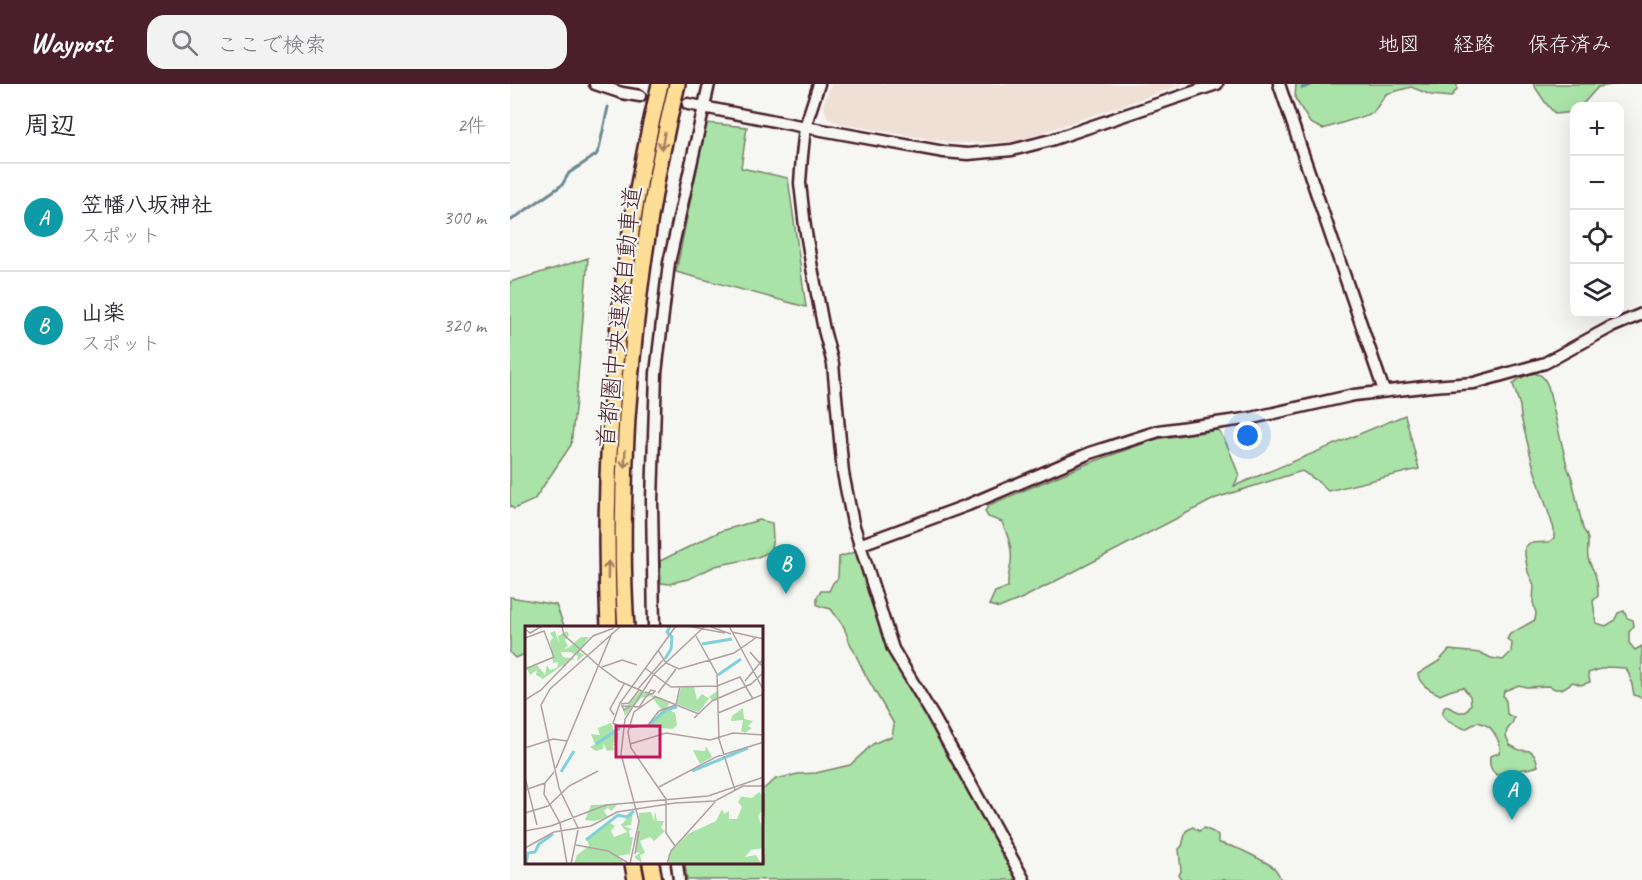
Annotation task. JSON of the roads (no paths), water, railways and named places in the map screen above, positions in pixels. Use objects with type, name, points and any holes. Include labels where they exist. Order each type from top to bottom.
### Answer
[{"type":"highway","name":"首都圏中央連絡自動車道","points":[[609,626],[609,491],[617,350],[634,211],[660,84]]},
{"type":"highway","name":"首都圏中央連絡自動車道","points":[[626,626],[623,533],[631,362],[651,209],[666,127],[677,84]]},
{"type":"highway","points":[[633,865],[636,880]]},
{"type":"highway","points":[[651,865],[654,880]]},
{"type":"street","points":[[595,84],[623,89],[640,96]]},
{"type":"street","points":[[654,626],[652,501],[656,373],[669,263],[709,84]]},
{"type":"street","points":[[819,84],[806,128],[800,183],[805,227],[824,330],[833,364],[843,473],[859,545],[893,649],[1024,880]]},
{"type":"street","points":[[688,104],[806,128],[944,152],[968,154],[1012,150],[1051,140],[1217,84]]},
{"type":"street","points":[[1279,84],[1384,391]]},
{"type":"street","points":[[859,545],[968,505],[1090,453],[1159,431],[1252,418],[1354,395],[1474,383],[1545,363],[1609,328],[1642,314]]},
{"type":"street","points":[[677,865],[679,880]]},
{"type":"waterway","points":[[1302,88],[1313,84]]},
{"type":"waterway","points":[[510,221],[562,185],[569,173],[596,155],[608,107]]},
{"type":"tunnel","points":[[640,96],[688,104]]},
{"type":"place","name":"山楽","points":[[786,594]]},
{"type":"place","name":"笠幡八坂神社","points":[[1512,820]]}]
